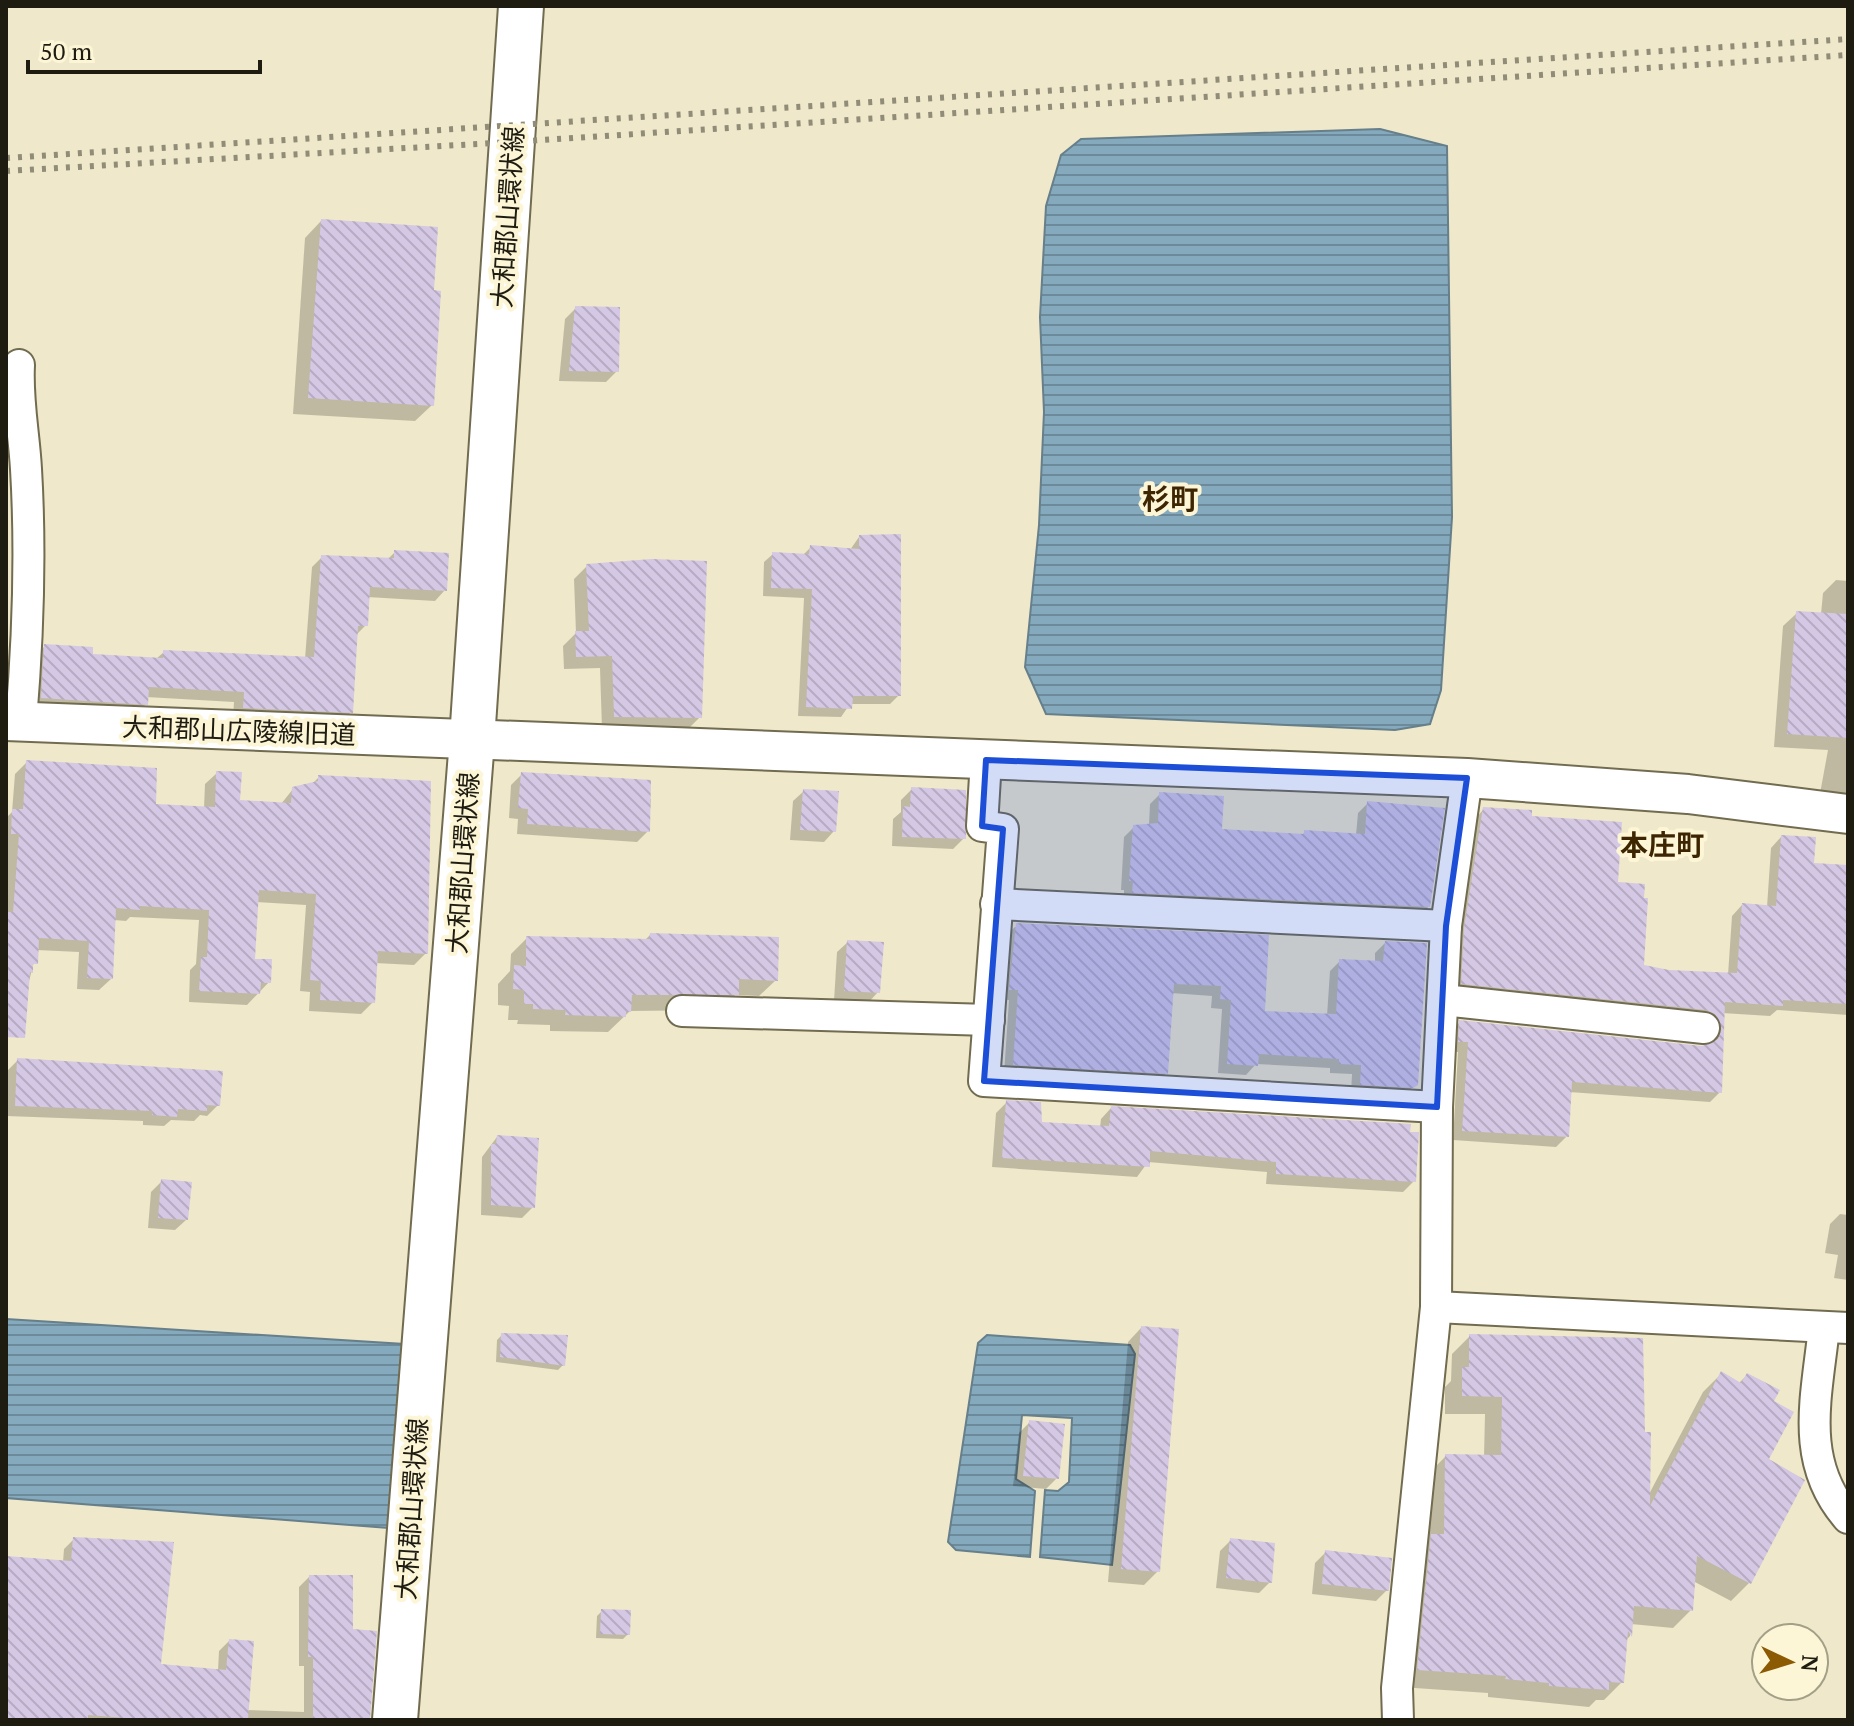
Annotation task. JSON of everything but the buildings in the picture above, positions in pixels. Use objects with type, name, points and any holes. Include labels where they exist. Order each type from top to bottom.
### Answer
[{"type":"main road","name":"大和郡山環状線","points":[[395,1720],[472,740],[521,6]]},
{"type":"street","points":[[14,721],[28,636],[26,468],[17,402],[19,365]]},
{"type":"street","name":"大和郡山広陵線旧道","points":[[14,721],[1467,778],[1688,794],[1848,814]]},
{"type":"street","points":[[986,760],[982,826],[1003,829],[984,1081],[1437,1107]]},
{"type":"street","points":[[1398,1720],[1397,1688],[1436,1307],[1437,1107],[1446,926],[1467,778]]},
{"type":"street","points":[[996,904],[1446,926]]},
{"type":"street","points":[[1443,1000],[1704,1028]]},
{"type":"street","points":[[682,1011],[989,1020]]},
{"type":"street","points":[[1436,1307],[1836,1328],[1814,1426],[1816,1464],[1831,1498],[1848,1518]]},
{"type":"highlighted area","points":[[986,760],[1467,778],[1446,926],[1437,1107],[984,1081],[1003,829],[982,826]]},
{"type":"water","points":[[1380,129],[1447,146],[1452,517],[1441,690],[1430,724],[1395,730],[1046,714],[1025,667],[1039,525],[1044,412],[1040,317],[1046,206],[1061,155],[1081,139]]},
{"type":"water","points":[[6,1319],[404,1344],[388,1528],[6,1498]]},
{"type":"water","points":[[987,1335],[1130,1345],[1135,1354],[1112,1565],[1040,1557],[1045,1490],[1058,1491],[1069,1482],[1072,1418],[1022,1415],[1016,1479],[1035,1491],[1030,1557],[956,1550],[948,1542],[978,1343]]},
{"type":"railway","points":[[6,158],[1848,39]]},
{"type":"railway","points":[[6,171],[512,142],[1848,55]]},
{"type":"district","name":"杉町","points":[[1170,498]]},
{"type":"district","name":"本庄町","points":[[1662,844]]}]
